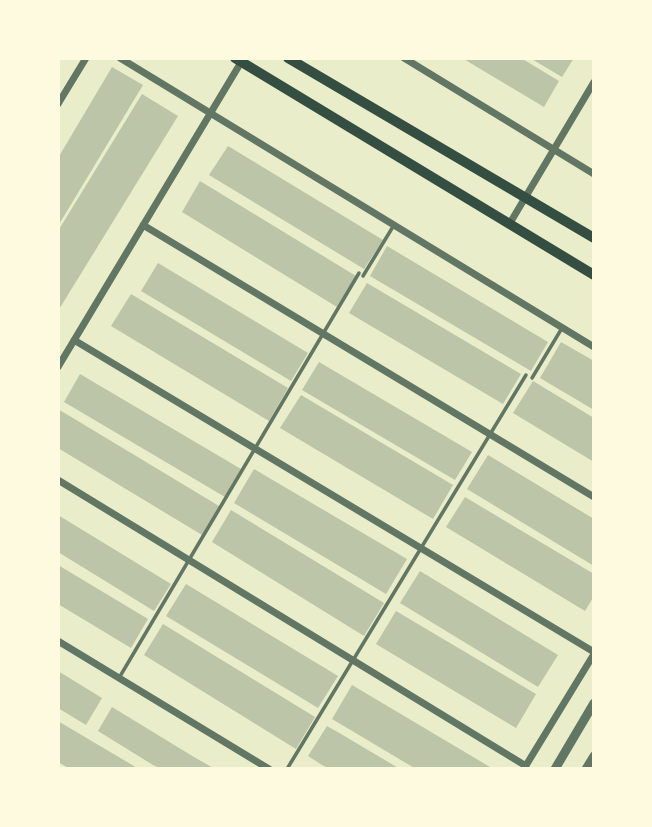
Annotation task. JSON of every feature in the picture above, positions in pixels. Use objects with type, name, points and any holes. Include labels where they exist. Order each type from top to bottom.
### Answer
[{"type":"main road","points":[[288,58],[594,238]]},
{"type":"main road","points":[[240,59],[594,275]]},
{"type":"street","points":[[58,104],[86,58]]},
{"type":"street","points":[[120,58],[594,347]]},
{"type":"street","points":[[404,58],[594,174]]},
{"type":"street","points":[[58,367],[211,113],[240,59]]},
{"type":"street","points":[[510,223],[594,82]]},
{"type":"street","points":[[143,225],[594,497]]},
{"type":"street","points":[[58,480],[525,768],[594,653],[74,340]]},
{"type":"street","points":[[58,641],[269,769]]},
{"type":"street","points":[[555,769],[594,703]]},
{"type":"street","points":[[586,769],[594,756]]},
{"type":"lane","points":[[119,678],[323,334],[394,225]]},
{"type":"lane","points":[[532,379],[562,328]]},
{"type":"lane","points":[[287,769],[526,375]]},
{"type":"building","points":[[462,58],[521,58],[559,81],[544,107]]},
{"type":"building","points":[[530,58],[574,58],[562,77]]},
{"type":"building","points":[[112,67],[143,85],[58,226],[58,158]]},
{"type":"building","points":[[142,94],[178,116],[58,311],[58,231]]},
{"type":"building","points":[[228,146],[383,240],[364,269],[209,175]]},
{"type":"building","points":[[200,181],[356,276],[337,307],[182,212]]},
{"type":"building","points":[[387,246],[548,342],[531,371],[370,276]]},
{"type":"building","points":[[158,263],[308,353],[291,381],[141,291]]},
{"type":"building","points":[[367,283],[521,374],[503,404],[349,313]]},
{"type":"building","points":[[131,294],[288,388],[269,421],[111,326]]},
{"type":"building","points":[[561,342],[594,361],[594,410],[540,378]]},
{"type":"building","points":[[319,362],[472,452],[455,480],[302,390]]},
{"type":"building","points":[[80,374],[241,469],[225,497],[64,402]]},
{"type":"building","points":[[533,381],[594,418],[594,462],[513,413]]},
{"type":"building","points":[[301,395],[453,485],[433,519],[280,428]]},
{"type":"building","points":[[58,409],[219,506],[202,535],[58,448]]},
{"type":"building","points":[[488,455],[594,519],[594,566],[467,489]]},
{"type":"building","points":[[254,469],[407,559],[386,594],[234,503]]},
{"type":"building","points":[[465,497],[594,574],[594,596],[585,611],[446,527]]},
{"type":"building","points":[[231,510],[384,603],[364,636],[212,542]]},
{"type":"building","points":[[58,515],[171,584],[154,611],[58,552]]},
{"type":"building","points":[[58,565],[148,619],[131,648],[58,604]]},
{"type":"building","points":[[420,571],[558,655],[538,687],[400,603]]},
{"type":"building","points":[[186,584],[338,676],[318,708],[166,616]]},
{"type":"building","points":[[396,611],[536,694],[516,728],[376,644]]},
{"type":"building","points":[[163,624],[315,717],[296,749],[144,655]]},
{"type":"building","points":[[58,671],[102,698],[86,725],[58,708]]},
{"type":"building","points":[[352,685],[490,767],[489,769],[416,769],[332,719]]},
{"type":"building","points":[[112,707],[215,769],[161,769],[153,765],[98,731]]},
{"type":"building","points":[[58,721],[139,769],[70,769],[58,762]]},
{"type":"building","points":[[327,726],[400,769],[330,769],[322,765],[308,756]]}]
